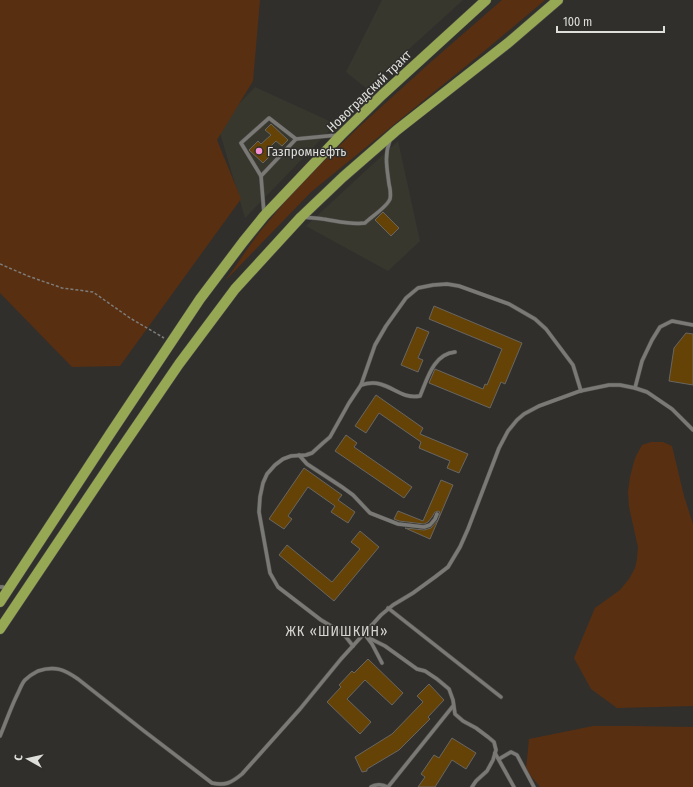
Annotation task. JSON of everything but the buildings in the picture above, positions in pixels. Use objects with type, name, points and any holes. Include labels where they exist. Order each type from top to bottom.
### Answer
[{"type":"main road","name":"Новоградский тракт","points":[[0,602],[4,589],[200,299],[243,242],[264,216],[341,135],[382,95],[486,0]]},
{"type":"main road","points":[[0,629],[179,364],[235,290],[301,217],[343,177],[397,130],[508,42],[558,0]]},
{"type":"main road","points":[[4,589],[11,592],[15,600],[14,608]]},
{"type":"lane","points":[[264,216],[261,176],[241,143],[269,118],[296,139]]},
{"type":"lane","points":[[301,217],[360,224],[365,223],[386,205],[390,200],[386,152],[390,139],[397,130]]},
{"type":"lane","points":[[261,176],[296,139],[341,135]]},
{"type":"lane","points":[[353,646],[338,630],[321,620],[278,587],[270,573],[259,512],[260,497],[263,483],[267,474],[275,464],[291,456],[306,455],[318,449],[330,437],[361,385],[375,345],[386,326],[406,298],[418,288],[447,284],[458,286],[509,304],[535,319],[546,329],[573,365],[581,391]]},
{"type":"lane","points":[[635,388],[642,361],[660,327],[672,321],[693,324]]},
{"type":"lane","points":[[361,385],[380,383],[408,396],[420,396],[431,368],[449,352],[455,352]]},
{"type":"lane","points":[[0,736],[11,708],[25,680],[40,670],[48,668],[60,669],[78,679],[212,783],[219,786],[227,784],[242,774],[388,608],[413,593],[448,567],[460,547],[468,529],[498,448],[508,431],[524,414],[539,406],[581,391],[609,385],[620,385],[647,392],[672,409],[693,430]]},
{"type":"lane","points":[[299,456],[307,464],[353,495],[370,513],[398,524],[424,527],[430,525],[437,514]]},
{"type":"lane","points":[[388,608],[501,698]]},
{"type":"lane","points":[[364,634],[372,644],[382,663]]},
{"type":"lane","points":[[364,634],[418,669],[425,671],[437,679],[449,689],[453,700],[455,714],[494,742],[496,750],[493,760],[487,771],[472,787]]},
{"type":"lane","points":[[371,787],[385,785],[388,787],[453,706]]},
{"type":"lane","points":[[499,759],[511,752],[517,755],[534,787]]},
{"type":"lane","points":[[495,753],[514,787]]},
{"type":"path","points":[[0,264],[62,288],[93,292],[130,318],[171,343]]},
{"type":"shaded area","points":[[0,0],[260,0],[253,81],[217,140],[241,199],[120,366],[72,367],[0,293]]},
{"type":"shaded area","points":[[382,0],[463,0],[366,88],[346,72]]},
{"type":"shaded area","points":[[502,0],[545,0],[311,192],[225,281],[258,234],[297,187],[360,126]]},
{"type":"shaded area","points":[[255,87],[336,124],[245,218],[218,126]]},
{"type":"shaded area","points":[[398,141],[420,241],[388,271],[306,226]]},
{"type":"shaded area","points":[[651,442],[663,442],[672,446],[684,496],[693,524],[693,706],[617,708],[591,689],[574,658],[595,608],[620,590],[629,579],[635,568],[638,547],[629,507],[628,492],[635,458],[642,445]]},
{"type":"shaded area","points":[[593,726],[693,727],[693,787],[540,787],[526,770],[529,739]]},
{"type":"place","name":"Газпромнефть","points":[[259,151]]},
{"type":"district","name":"ЖК «ШИШКИН»","points":[[337,631]]}]
